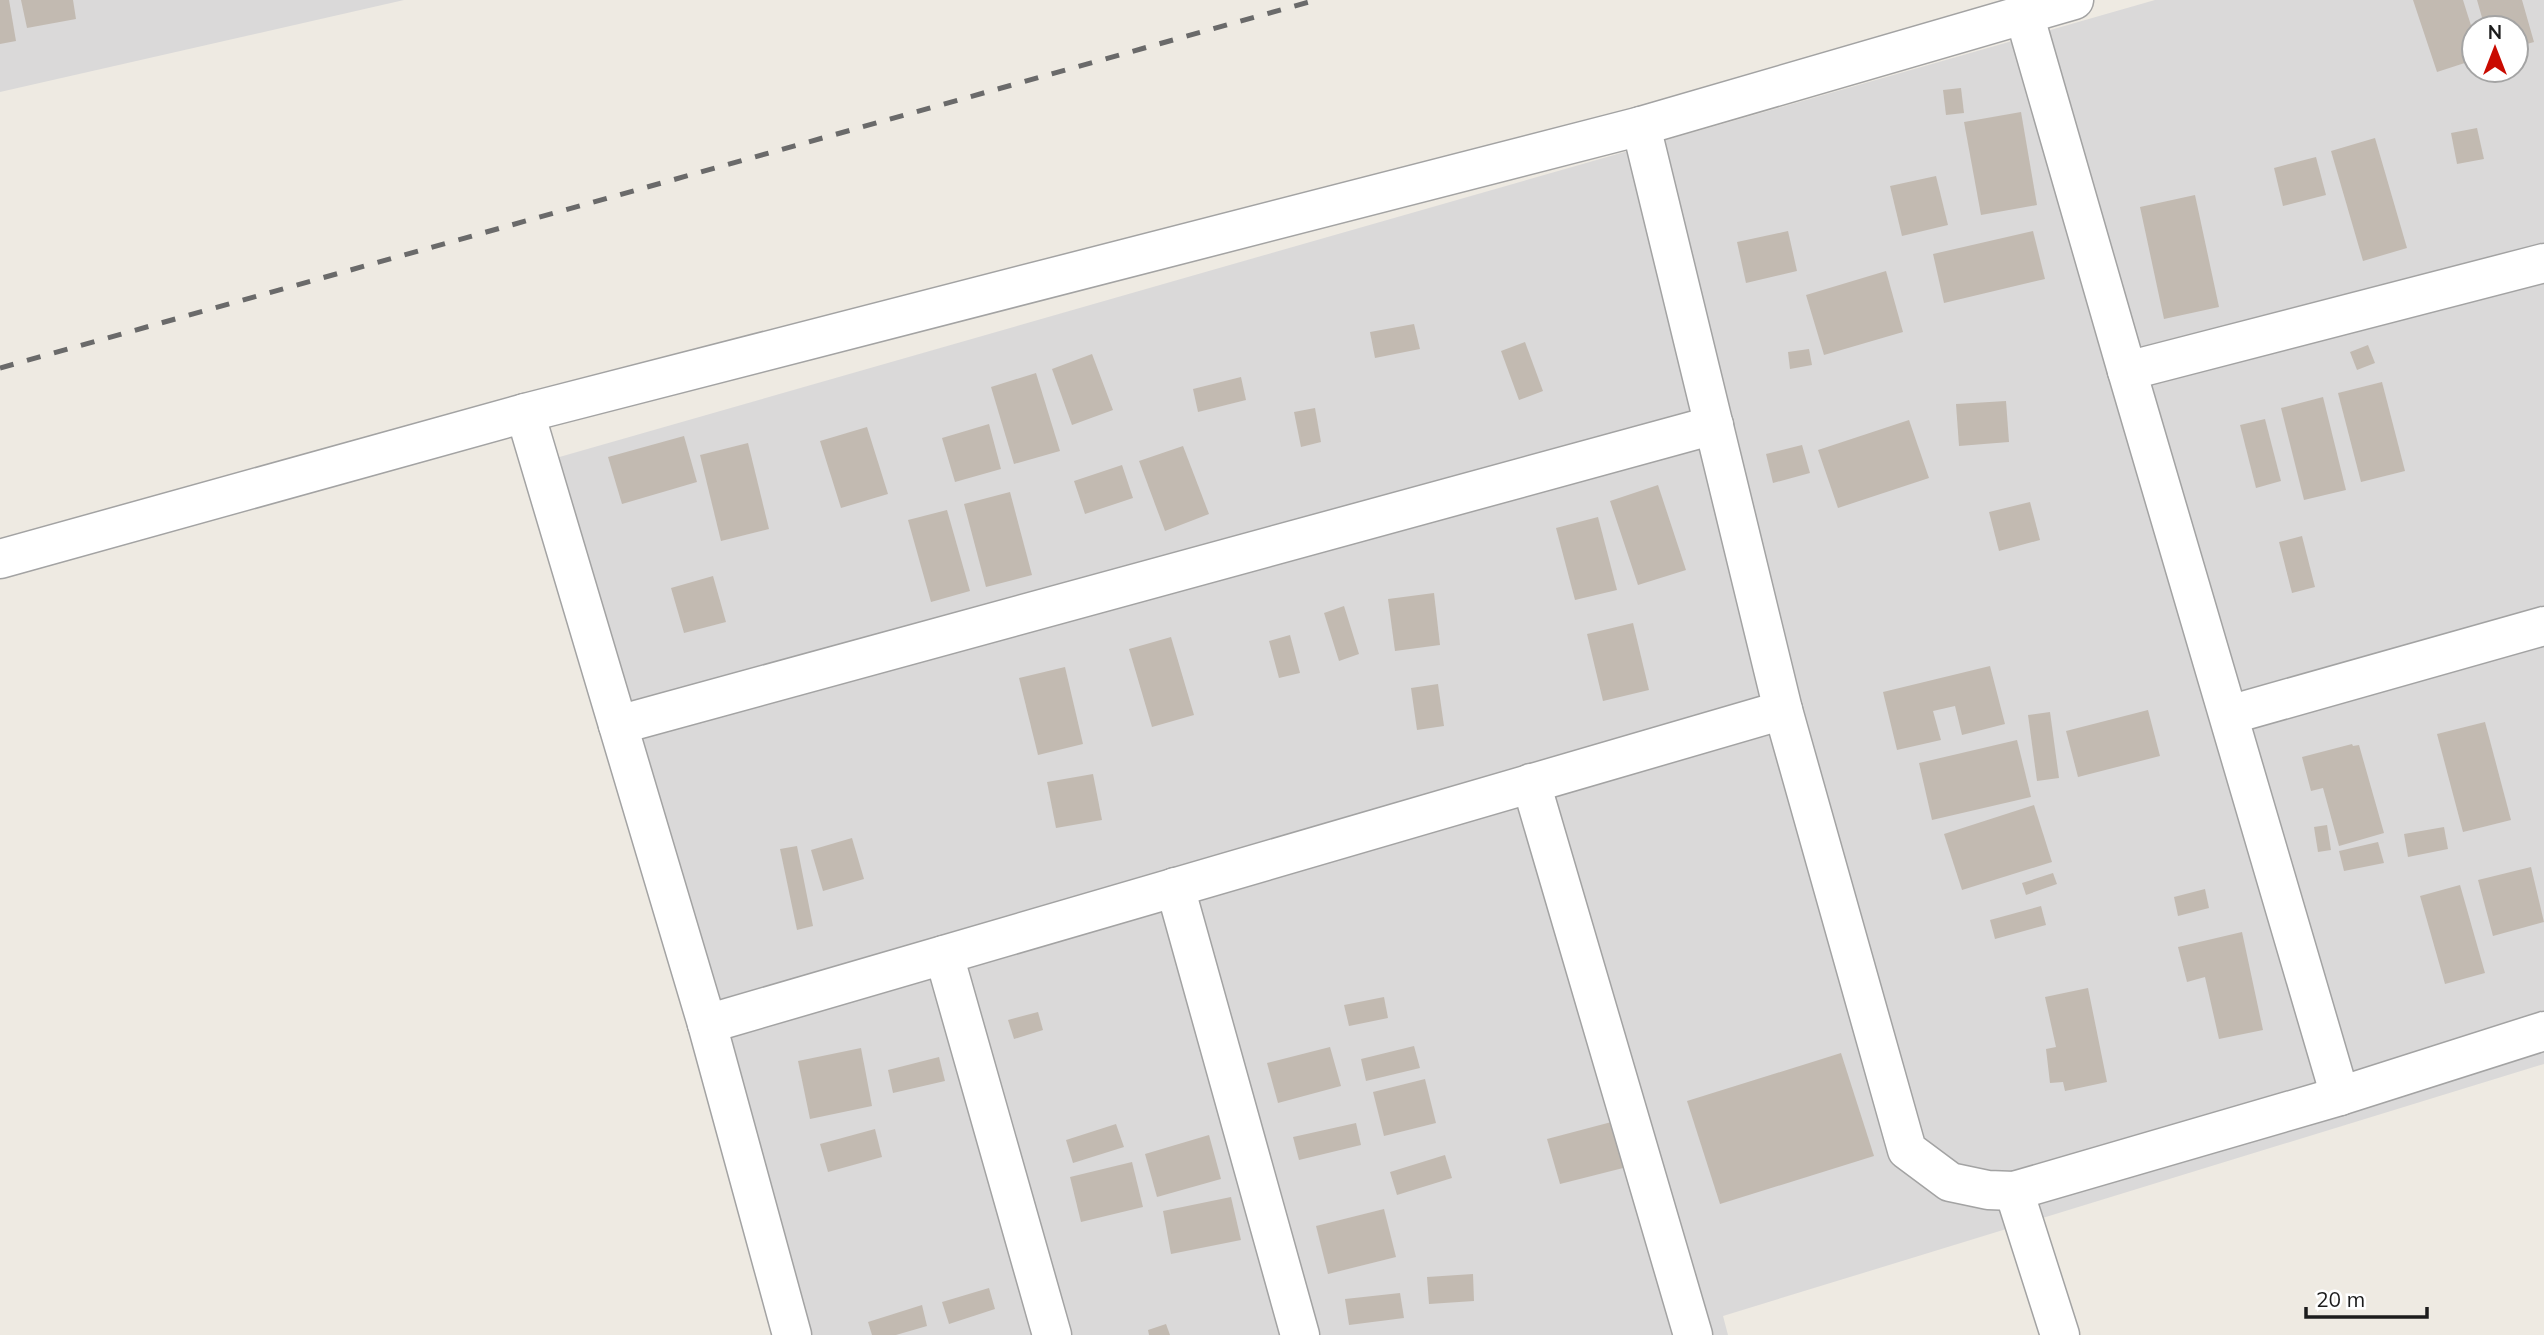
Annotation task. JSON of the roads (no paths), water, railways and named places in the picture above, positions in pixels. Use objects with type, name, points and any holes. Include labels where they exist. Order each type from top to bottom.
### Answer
[{"type":"street","points":[[0,559],[524,413],[1641,126],[2074,0]]},
{"type":"street","points":[[2024,14],[2340,1096]]},
{"type":"street","points":[[1641,126],[1783,710],[1907,1150],[1950,1182],[1989,1190],[2014,1191],[2340,1096],[2544,1031]]},
{"type":"street","points":[[2127,371],[2544,263]]},
{"type":"street","points":[[524,413],[707,1024],[792,1335]]},
{"type":"street","points":[[618,725],[1714,425]]},
{"type":"street","points":[[2229,715],[2544,626]]},
{"type":"street","points":[[707,1024],[1783,710]]},
{"type":"street","points":[[1531,783],[1693,1335]]},
{"type":"street","points":[[1175,887],[1300,1335]]},
{"type":"street","points":[[944,955],[1052,1335]]},
{"type":"street","points":[[2014,1191],[2060,1335]]},
{"type":"railway","points":[[0,368],[1316,0]]}]
